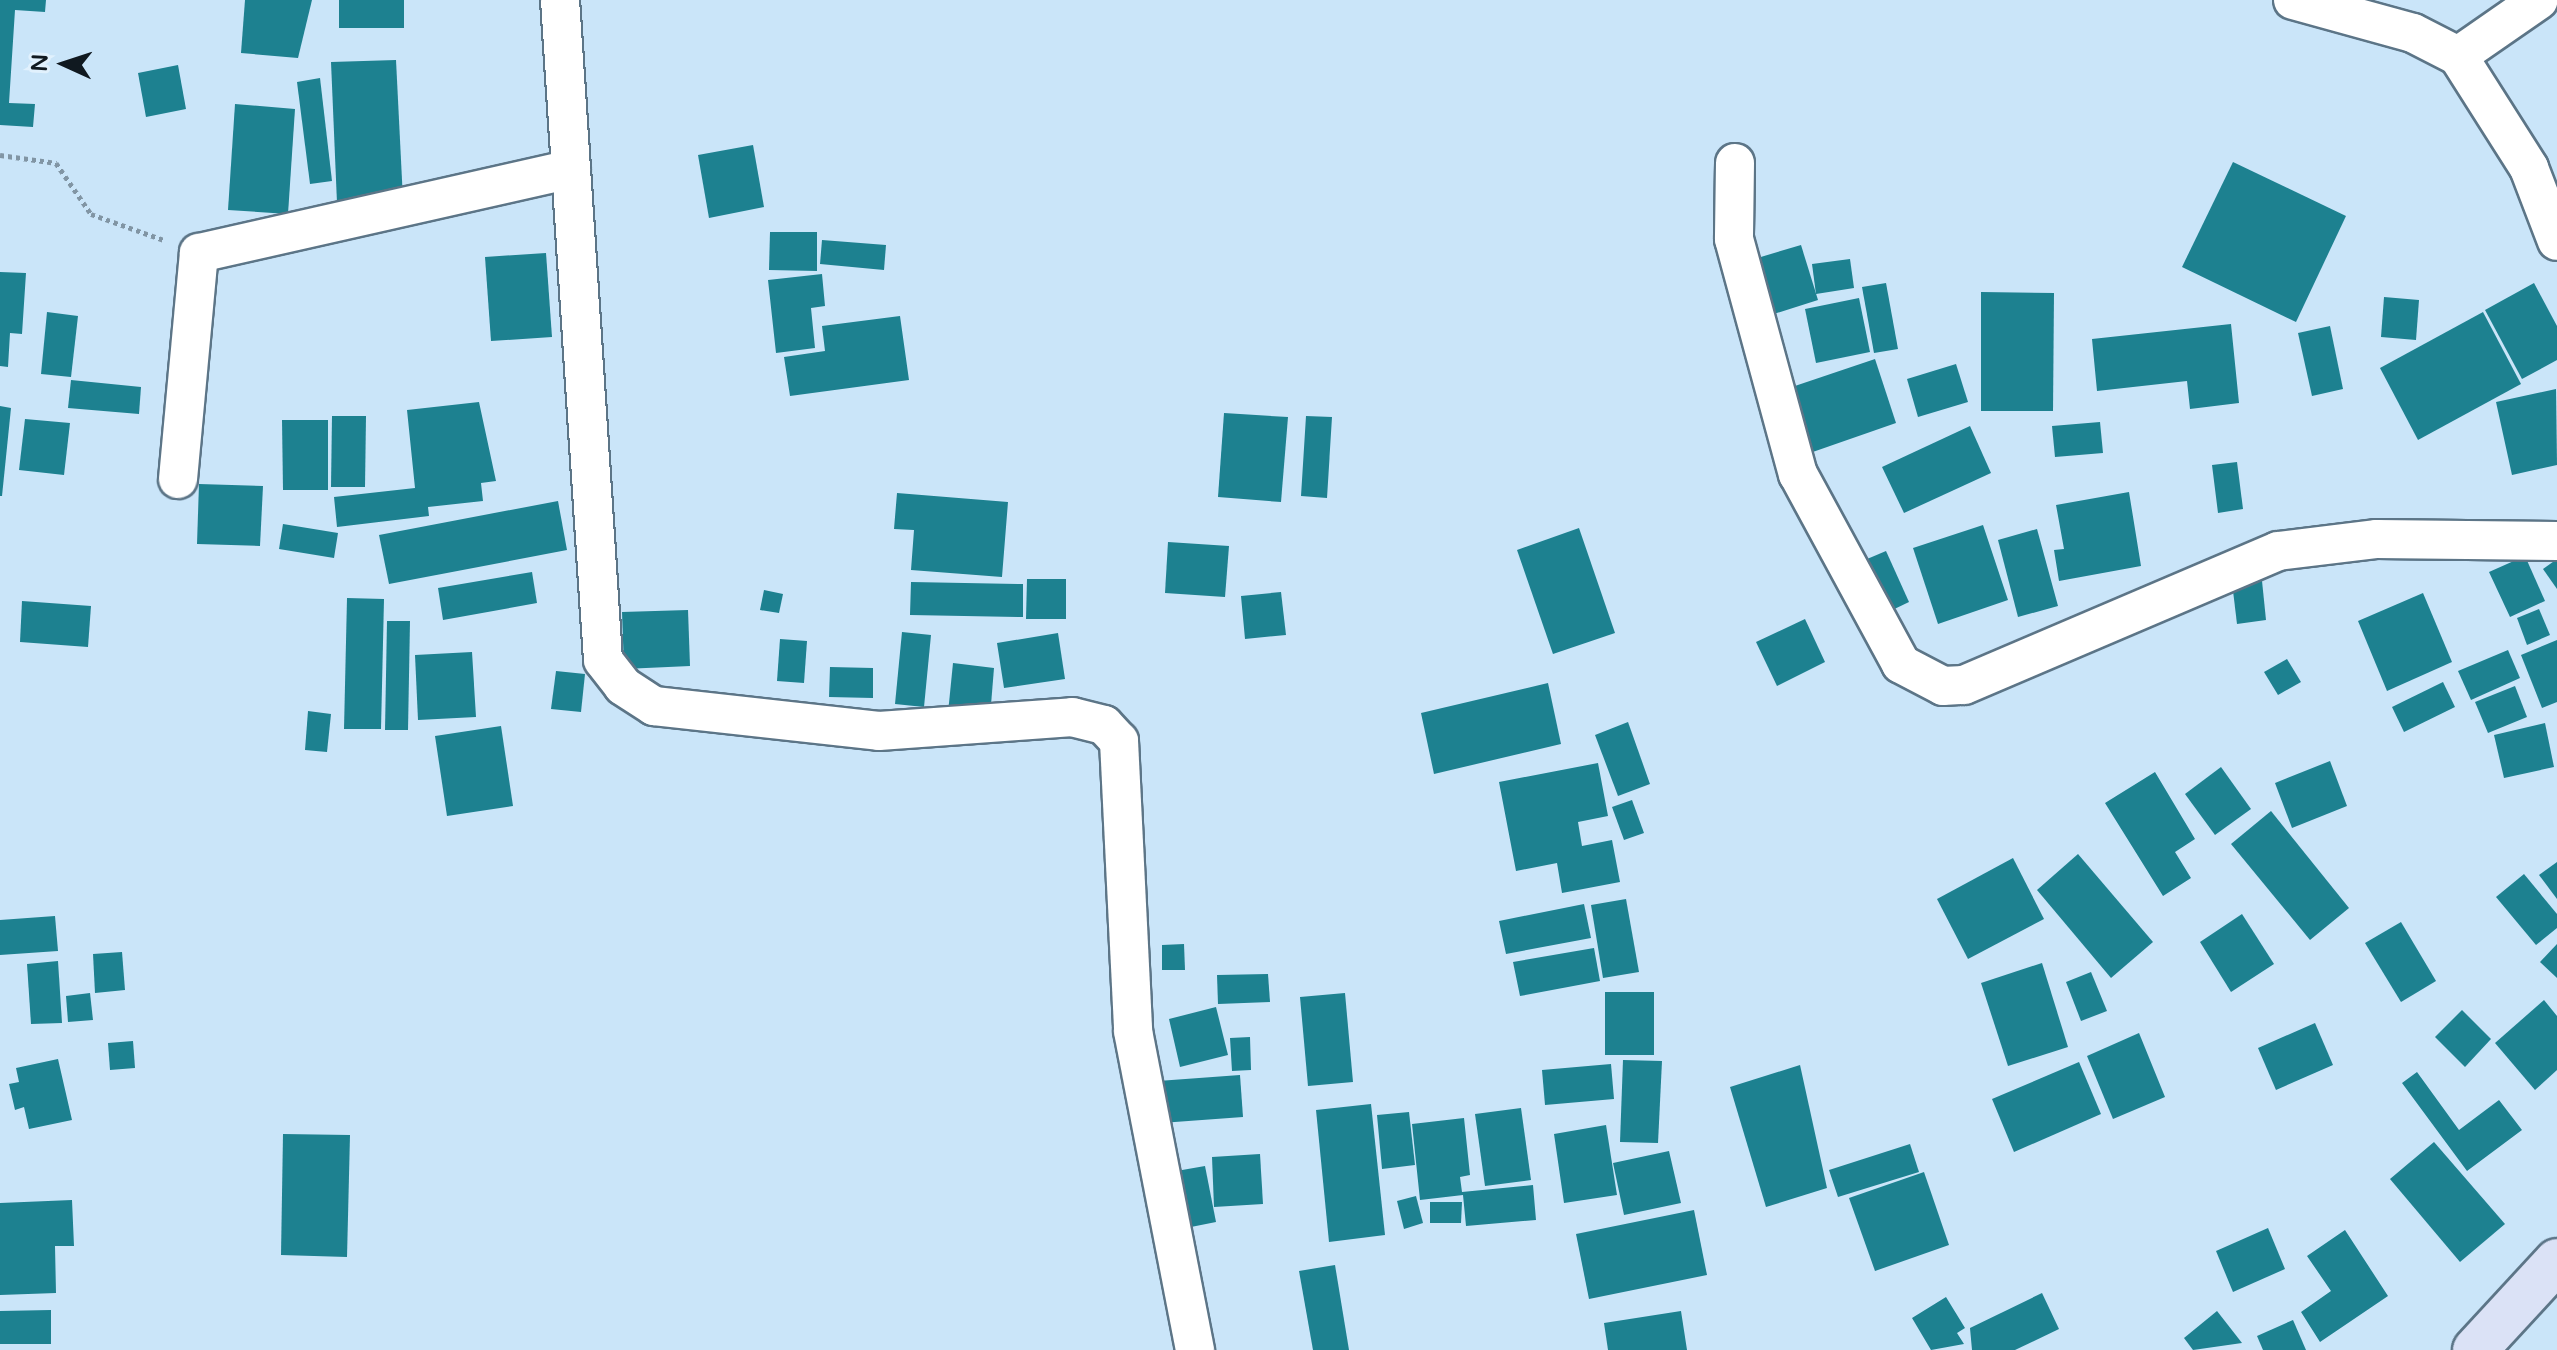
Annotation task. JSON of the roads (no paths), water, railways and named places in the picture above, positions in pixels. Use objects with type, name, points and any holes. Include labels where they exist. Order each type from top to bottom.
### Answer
[{"type":"main road","points":[[2475,1350],[2557,1261]]},
{"type":"street","points":[[560,0],[603,660],[623,686],[654,706],[879,731],[1072,717],[1104,725],[1119,741],[1133,1031],[1195,1350]]},
{"type":"street","points":[[2293,0],[2413,33],[2458,56],[2529,168],[2557,241]]},
{"type":"street","points":[[2458,56],[2539,0]]},
{"type":"street","points":[[1735,163],[1734,239],[1798,474],[1901,664],[1943,686],[1964,685],[2278,551],[2377,539],[2557,541]]},
{"type":"street","points":[[178,479],[199,253],[571,169]]}]
